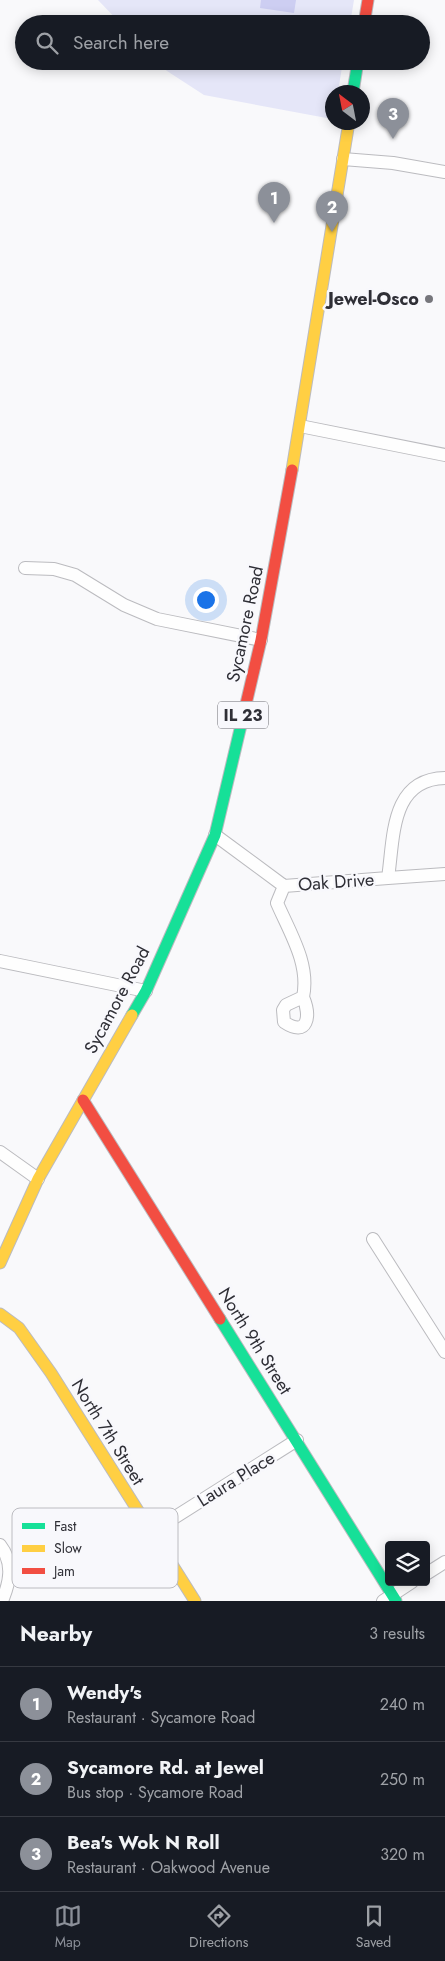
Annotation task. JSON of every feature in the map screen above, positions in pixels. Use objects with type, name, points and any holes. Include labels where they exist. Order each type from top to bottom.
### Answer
[{"type":"main road","points":[[366,15],[368,0]]},
{"type":"main road","points":[[354,85],[357,70]]},
{"type":"main road","name":"Sycamore Road","points":[[0,1263],[38,1179],[146,991],[214,835],[261,640],[283,528],[348,130]]},
{"type":"main road","name":"North 9th Street","points":[[83,1100],[297,1440],[390,1599]]},
{"type":"main road","name":"North 7th Street","points":[[0,1314],[19,1328],[51,1373],[135,1508]]},
{"type":"main road","name":"North 7th Street","points":[[178,1575],[195,1601]]},
{"type":"street","points":[[343,159],[385,162],[445,172]]},
{"type":"street","points":[[300,426],[445,455]]},
{"type":"street","points":[[25,568],[54,569],[75,576],[131,608],[157,619],[261,640]]},
{"type":"street","name":"Oak Drive","points":[[388,878],[398,813],[404,798],[420,784],[445,778]]},
{"type":"street","points":[[214,835],[284,886],[277,903],[304,968],[306,983],[303,997]]},
{"type":"street","name":"Oak Drive","points":[[284,886],[445,874]]},
{"type":"street","points":[[0,962],[146,991]]},
{"type":"street","points":[[0,1152],[38,1179]]},
{"type":"street","points":[[373,1239],[445,1352]]},
{"type":"street","name":"Laura Place","points":[[178,1515],[297,1440]]},
{"type":"street","points":[[0,1545],[10,1567],[10,1583],[2,1601]]},
{"type":"street","points":[[430,1571],[445,1562]]},
{"type":"street","points":[[390,1599],[407,1586]]},
{"type":"shaded area","points":[[98,0],[354,0],[352,15],[112,15]]},
{"type":"shaded area","points":[[166,70],[342,70],[339,85],[325,85],[325,118],[204,95]]},
{"type":"water","points":[[261,0],[296,0],[294,13],[260,8]]},
{"type":"traffic: fast","points":[[354,85],[357,70]]},
{"type":"traffic: fast","points":[[132,1015],[146,991],[215,835],[242,721]]},
{"type":"traffic: fast","points":[[220,1319],[396,1601]]},
{"type":"traffic: slow","points":[[292,470],[348,130]]},
{"type":"traffic: slow","points":[[0,1263],[38,1179],[132,1015]]},
{"type":"traffic: slow","points":[[0,1314],[19,1328],[51,1373],[136,1508]]},
{"type":"traffic: slow","points":[[178,1574],[195,1601]]},
{"type":"traffic: jam","points":[[366,15],[368,0]]},
{"type":"traffic: jam","points":[[242,721],[261,640],[292,470]]},
{"type":"traffic: jam","points":[[83,1100],[220,1319]]},
{"type":"place","name":"Bea's Wok N Roll","points":[[393,139]]},
{"type":"place","name":"Wendy's","points":[[274,223]]},
{"type":"place","name":"Sycamore Rd. at Jewel","points":[[332,232]]},
{"type":"place","name":"Jewel-Osco","points":[[429,299]]}]
